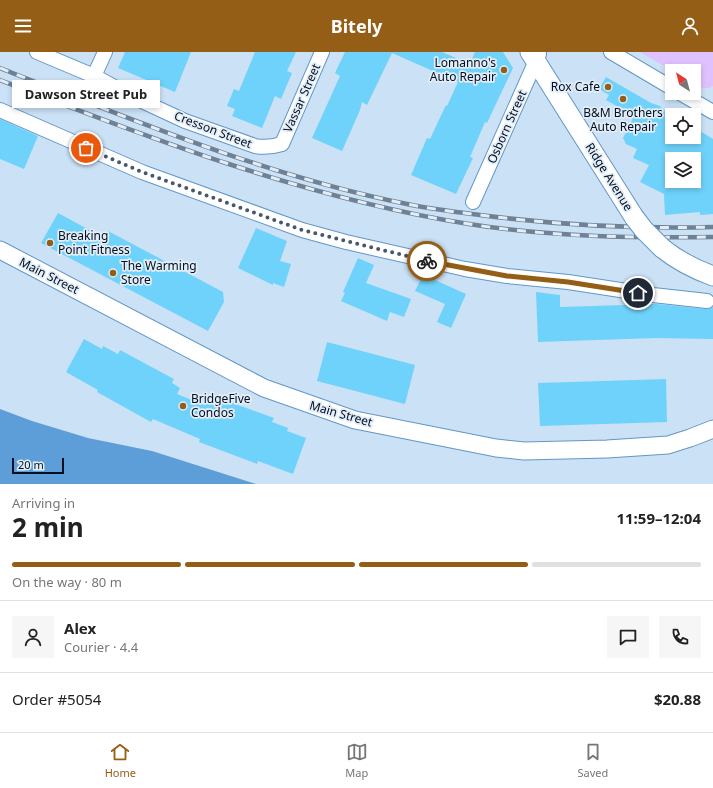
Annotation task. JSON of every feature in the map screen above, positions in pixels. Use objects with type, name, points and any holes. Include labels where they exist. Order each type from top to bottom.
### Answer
[{"type":"main road","name":"Ridge Avenue","points":[[535,55],[634,217],[644,230],[672,256],[687,265],[713,276]]},
{"type":"street","name":"Cresson Street","points":[[37,52],[94,76],[158,109],[216,133],[263,148],[282,144]]},
{"type":"street","points":[[94,76],[105,52]]},
{"type":"street","name":"Vassar Street","points":[[282,144],[322,52]]},
{"type":"street","points":[[611,52],[665,84]]},
{"type":"street","name":"Osborn Street","points":[[473,202],[535,55]]},
{"type":"street","points":[[692,100],[713,112]]},
{"type":"street","points":[[0,110],[142,172],[302,230],[346,242],[465,269],[507,276],[568,282],[653,295],[707,300]]},
{"type":"street","name":"Main Street","points":[[0,250],[264,388],[355,420],[496,448],[524,451],[662,446],[680,442],[713,428]]},
{"type":"shaded area","points":[[640,52],[713,52],[713,86],[708,88],[701,87],[701,64],[665,64],[665,66]]},
{"type":"water","points":[[0,409],[32,421],[88,438],[152,451],[256,484],[0,484]]},
{"type":"building","points":[[125,52],[191,52],[175,92],[118,68]]},
{"type":"building","points":[[255,52],[296,52],[287,71],[292,73],[281,99],[275,96],[262,128],[232,116],[235,109],[227,106],[234,89],[239,91]]},
{"type":"building","points":[[345,52],[442,52],[470,64],[475,52],[503,52],[513,68],[487,123],[485,122],[470,157],[473,158],[456,194],[411,175],[427,138],[430,139],[458,82],[392,53],[367,105],[362,102],[342,151],[312,138],[340,76],[335,73]]},
{"type":"building","points":[[606,77],[651,103],[660,106],[665,110],[665,144],[701,144],[701,132],[713,139],[713,214],[700,215],[700,212],[665,215],[664,194],[640,182],[649,165],[633,158],[637,149],[626,144],[623,138],[634,116],[606,100],[609,95],[599,89]]},
{"type":"building","points":[[0,119],[38,136],[24,169],[0,159]]},
{"type":"building","points":[[58,213],[104,238],[108,231],[223,292],[224,302],[208,331],[41,243]]},
{"type":"building","points":[[256,228],[287,241],[280,261],[291,264],[284,287],[273,283],[273,285],[238,268]]},
{"type":"building","points":[[358,258],[374,265],[366,283],[411,299],[404,317],[390,312],[387,321],[341,301],[345,293],[343,292]]},
{"type":"building","points":[[424,272],[436,278],[435,280],[466,294],[451,328],[437,322],[445,304],[415,291]]},
{"type":"building","points":[[536,292],[560,295],[560,307],[657,304],[706,309],[713,307],[713,339],[656,338],[538,342]]},
{"type":"building","name":"BridgeFive Condos","points":[[84,339],[102,349],[103,346],[118,354],[120,350],[174,379],[172,383],[180,388],[177,394],[204,405],[206,398],[214,401],[216,397],[274,418],[272,422],[288,428],[287,431],[306,438],[293,474],[258,461],[257,464],[199,442],[200,439],[153,419],[151,422],[97,392],[98,390],[66,372]]},
{"type":"building","points":[[327,342],[415,365],[405,404],[317,381]]},
{"type":"building","points":[[666,379],[667,422],[540,426],[538,383]]},
{"type":"railway","points":[[0,68],[201,145],[303,178],[407,204],[480,215],[567,224],[625,227],[713,227]]},
{"type":"railway","points":[[0,80],[115,124],[231,165],[290,183],[408,213],[469,224],[530,232],[622,237],[713,237]]},
{"type":"way so far","points":[[86,148],[142,172],[243,210],[302,230],[346,242],[396,252],[427,261]]},
{"type":"place","name":"Lomanno's Auto Repair","points":[[504,70]]},
{"type":"place","name":"Rox Cafe","points":[[608,87]]},
{"type":"place","name":"B&M Brothers Auto Repair","points":[[623,99]]},
{"type":"place","name":"Dawson Street Pub","points":[[86,148]]},
{"type":"place","name":"Breaking Point Fitness","points":[[50,243]]},
{"type":"place","name":"The Warming Store","points":[[113,273]]},
{"type":"place","name":"BridgeFive Condos","points":[[183,406]]},
{"type":"route","points":[[427,261],[507,276],[568,282],[638,293]]}]
